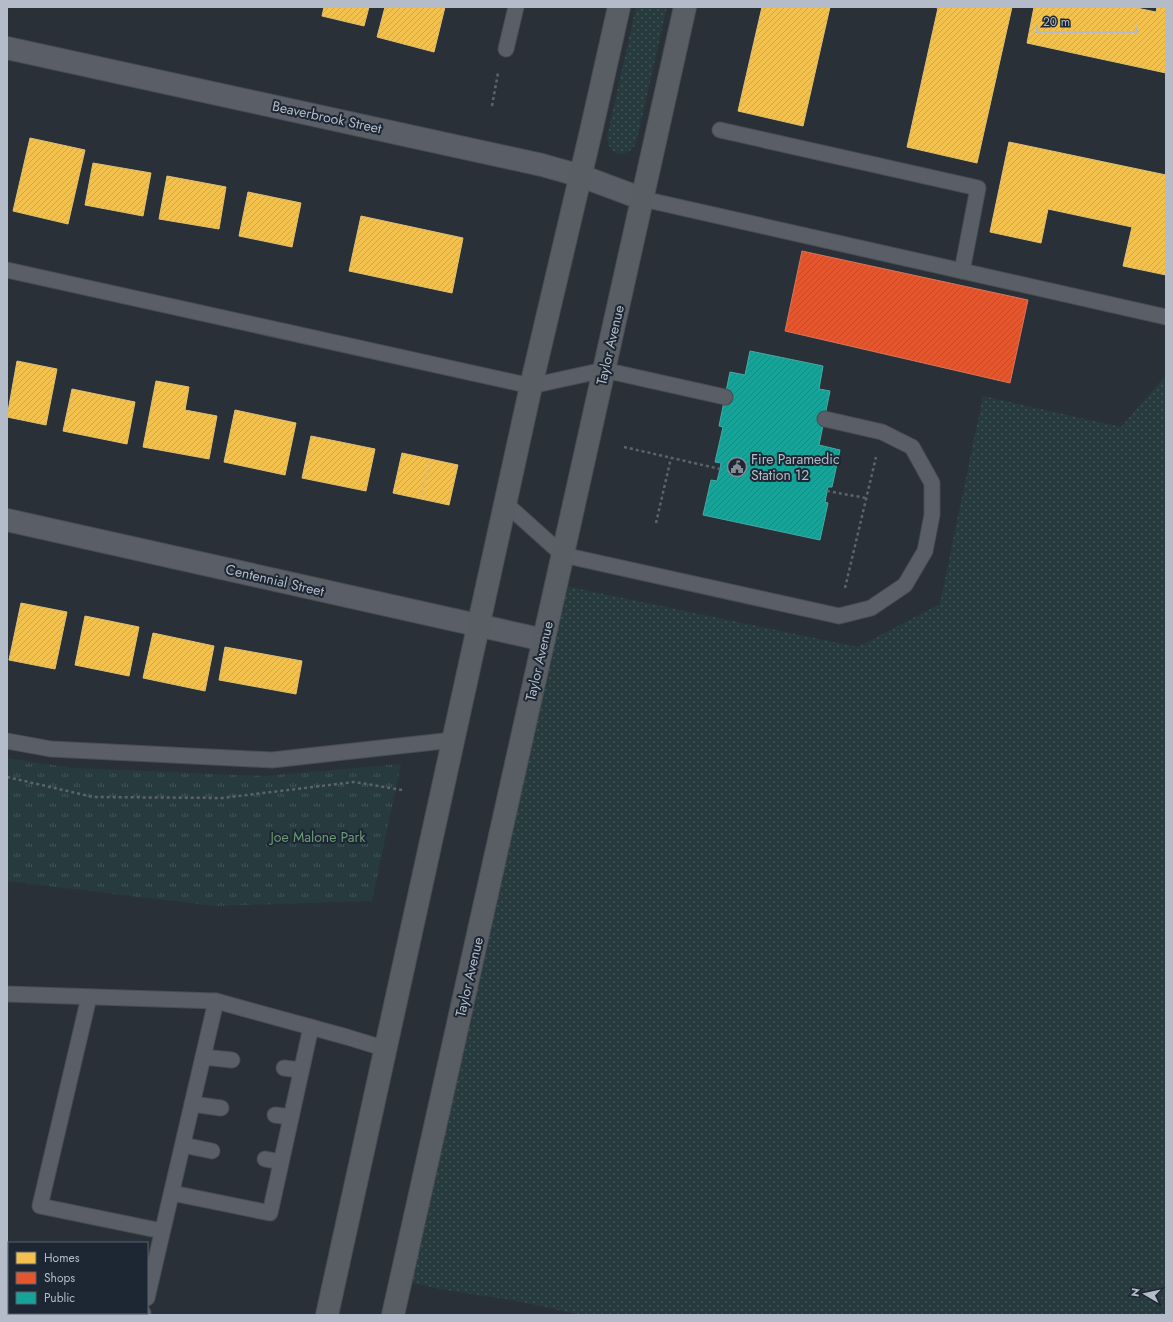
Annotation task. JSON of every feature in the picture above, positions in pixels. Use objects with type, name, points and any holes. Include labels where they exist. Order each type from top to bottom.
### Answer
[{"type":"main road","points":[[327,1315],[532,386],[619,7]]},
{"type":"main road","name":"Taylor Avenue","points":[[393,1315],[685,7]]},
{"type":"street","name":"Beaverbrook Street","points":[[7,48],[542,165],[581,176],[643,199]]},
{"type":"street","name":"Centennial Street","points":[[7,520],[544,640]]},
{"type":"lane","points":[[506,48],[516,7]]},
{"type":"lane","points":[[720,130],[978,188],[962,271]]},
{"type":"lane","points":[[643,199],[1166,317]]},
{"type":"lane","points":[[7,270],[532,386],[604,370],[725,397]]},
{"type":"lane","points":[[506,504],[563,555],[838,616],[871,608],[905,585],[925,551],[932,515],[932,483],[912,447],[882,432],[825,419]]},
{"type":"lane","points":[[7,741],[51,749],[272,760],[453,740]]},
{"type":"lane","points":[[7,994],[216,1001],[386,1049]]},
{"type":"lane","points":[[89,997],[40,1206],[162,1231]]},
{"type":"lane","points":[[148,1294],[216,1001]]},
{"type":"lane","points":[[172,1193],[270,1213],[311,1027]]},
{"type":"lane","points":[[203,1057],[232,1060]]},
{"type":"lane","points":[[284,1068],[301,1070]]},
{"type":"lane","points":[[192,1104],[221,1108]]},
{"type":"lane","points":[[275,1115],[291,1117]]},
{"type":"lane","points":[[183,1145],[212,1150]]},
{"type":"lane","points":[[265,1159],[281,1162]]},
{"type":"path","points":[[492,106],[499,69]]},
{"type":"path","points":[[838,616],[882,432]]},
{"type":"path","points":[[624,447],[720,469]]},
{"type":"path","points":[[656,523],[671,458]]},
{"type":"path","points":[[827,491],[866,498]]},
{"type":"path","points":[[7,777],[93,797],[222,798],[354,782],[402,790]]},
{"type":"green space","points":[[636,7],[667,7],[636,143],[628,152],[618,154],[611,148],[607,137]]},
{"type":"green space","points":[[1166,375],[1166,1315],[581,1315],[522,1302],[439,1289],[401,1280],[556,584],[858,647],[940,604],[983,396],[1121,427]]},
{"type":"green space","name":"Joe Malone Park","points":[[7,758],[72,768],[264,776],[401,764],[372,901],[214,906],[7,881]]},
{"type":"building: Homes","points":[[324,7],[369,7],[364,26],[322,16]]},
{"type":"building: Homes","points":[[385,7],[445,7],[434,52],[377,37]]},
{"type":"building: Homes","points":[[762,7],[830,7],[803,126],[738,111]]},
{"type":"building: Homes","points":[[933,7],[1012,7],[977,163],[907,147],[938,8]]},
{"type":"building: Homes","points":[[1034,7],[1132,7],[1156,12],[1157,7],[1166,7],[1166,73],[1027,43]]},
{"type":"building: Homes","points":[[30,138],[85,150],[68,224],[13,211]]},
{"type":"building: Homes","points":[[1009,142],[1166,175],[1166,275],[1123,266],[1132,227],[1048,209],[1041,243],[990,232]]},
{"type":"building: Homes","points":[[93,163],[151,173],[143,216],[85,205]]},
{"type":"building: Homes","points":[[167,176],[226,187],[219,229],[159,219]]},
{"type":"building: Homes","points":[[248,192],[301,203],[292,247],[239,236]]},
{"type":"building: Homes","points":[[361,216],[463,238],[452,293],[349,271]]},
{"type":"building: Homes","points":[[17,361],[57,369],[46,425],[7,417]]},
{"type":"building: Homes","points":[[156,381],[189,387],[185,410],[217,416],[209,459],[143,447]]},
{"type":"building: Homes","points":[[72,389],[135,402],[127,444],[63,431]]},
{"type":"building: Homes","points":[[235,410],[296,423],[285,475],[224,462]]},
{"type":"building: Homes","points":[[311,436],[375,449],[366,491],[302,478]]},
{"type":"building: Homes","points":[[402,453],[430,459],[421,499],[393,493]]},
{"type":"building: Homes","points":[[430,459],[458,465],[449,505],[421,499]]},
{"type":"building: Homes","points":[[21,603],[67,612],[55,669],[9,660]]},
{"type":"building: Homes","points":[[85,616],[139,627],[129,676],[75,665]]},
{"type":"building: Homes","points":[[153,633],[214,646],[205,691],[143,678]]},
{"type":"building: Homes","points":[[225,647],[302,661],[296,694],[219,680]]},
{"type":"building: Shops","points":[[802,251],[1028,300],[1010,383],[785,331]]},
{"type":"building: Public","points":[[750,351],[823,366],[819,389],[830,391],[819,445],[840,450],[832,487],[828,487],[825,502],[828,503],[820,540],[703,515],[711,480],[717,481],[720,469],[721,463],[715,462],[723,427],[719,426],[730,372],[745,375]]},
{"type":"place","name":"Fire Paramedic Station 12","points":[[737,467]]}]
